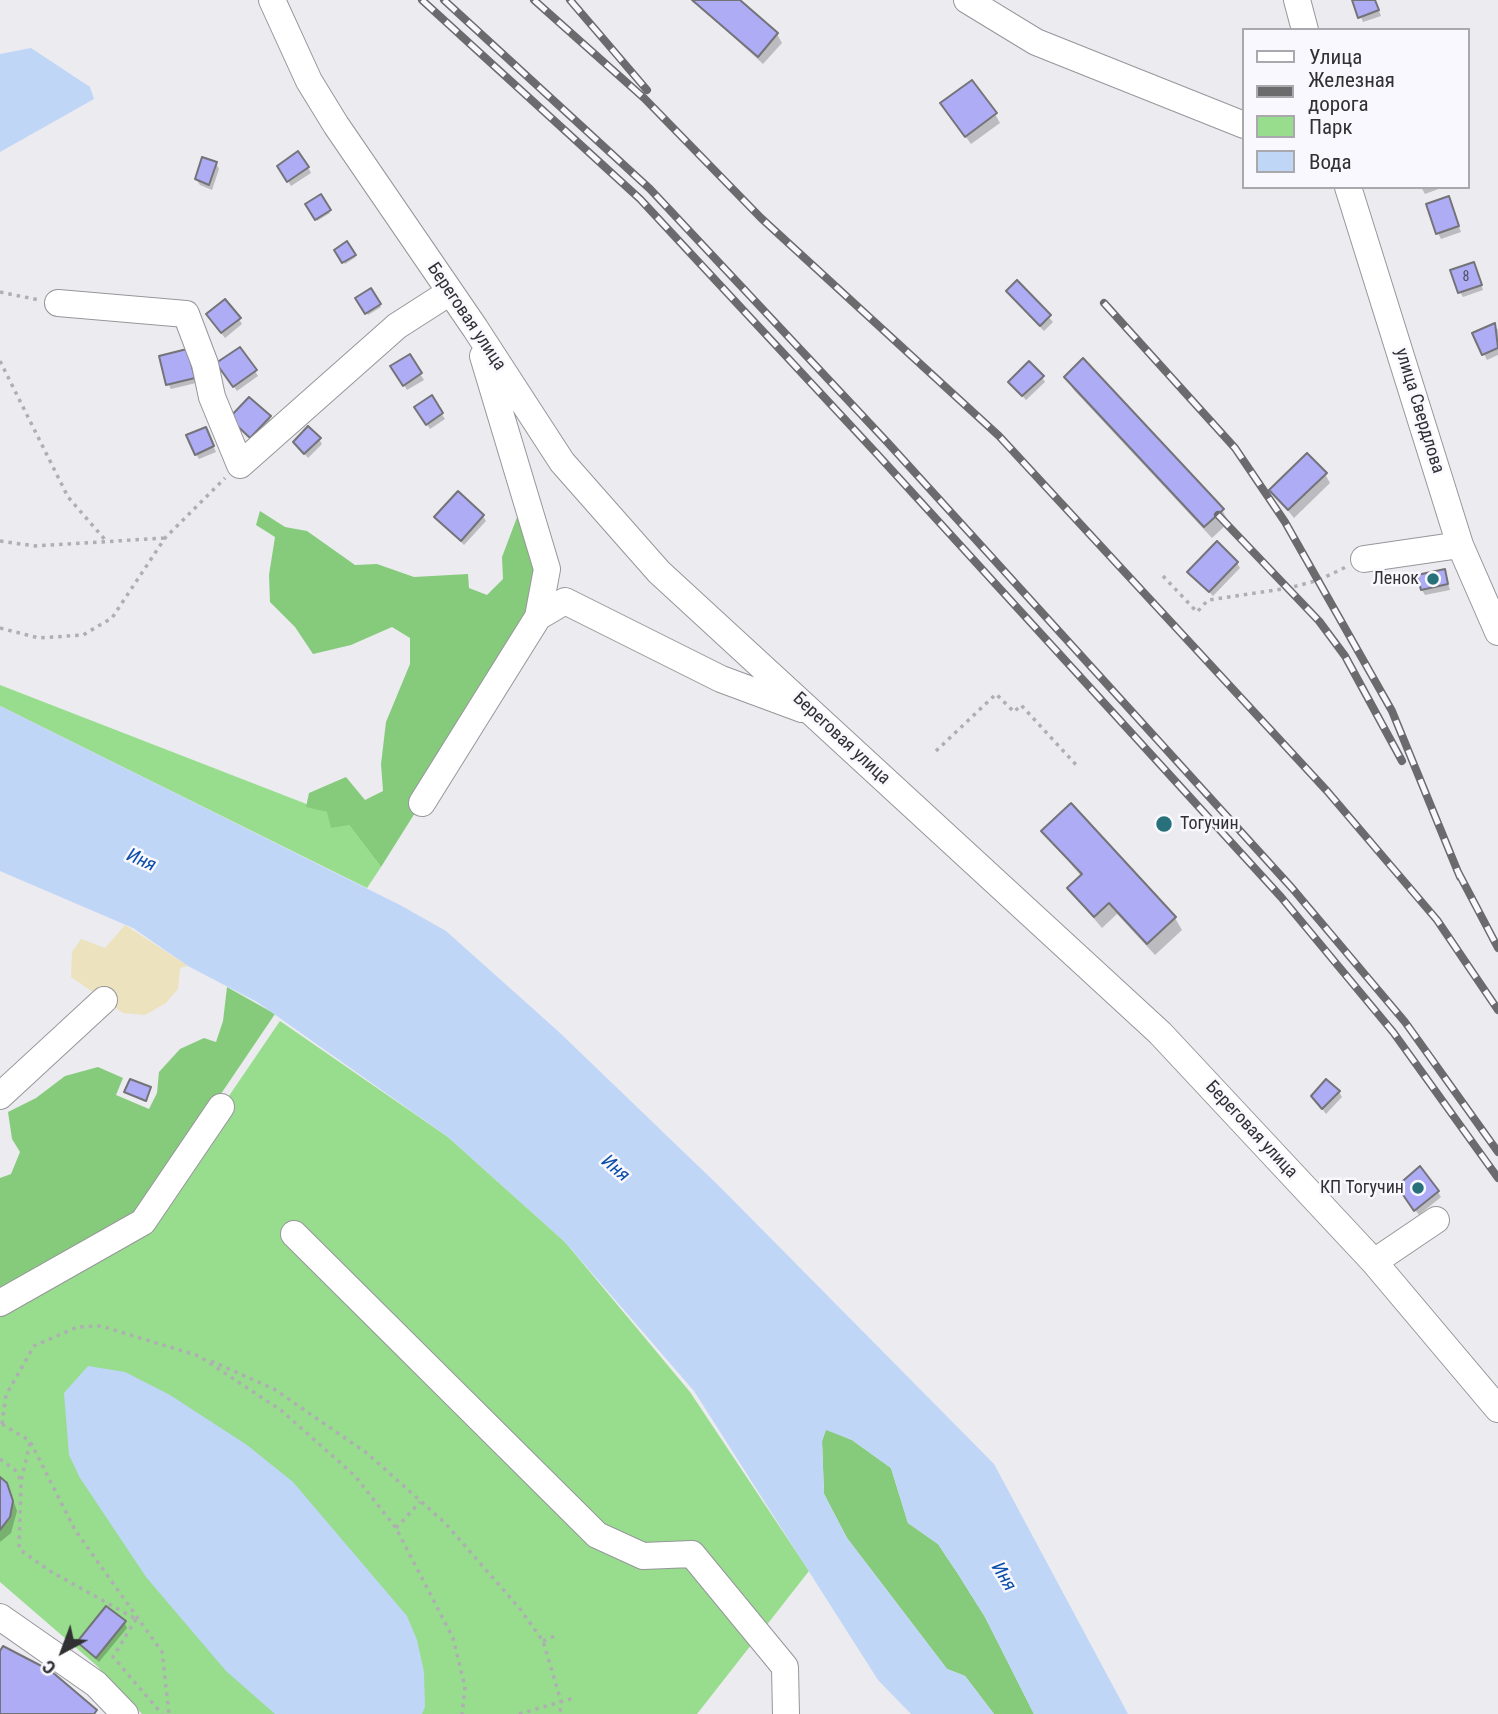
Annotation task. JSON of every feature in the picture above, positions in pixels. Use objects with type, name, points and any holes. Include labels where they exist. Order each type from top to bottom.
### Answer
[{"type":"street","name":"Береговая улица","points":[[272,0],[322,103],[475,328],[562,462],[659,572],[1160,1033],[1374,1262],[1498,1409]]},
{"type":"street","points":[[967,0],[1036,42],[1242,124]]},
{"type":"street","points":[[1297,0],[1304,28]]},
{"type":"street","name":"улица Свердлова","points":[[1350,189],[1460,545],[1498,632]]},
{"type":"street","points":[[58,303],[186,314],[205,364],[212,397],[240,465],[397,326],[450,292]]},
{"type":"street","points":[[422,803],[538,617],[547,569],[475,328]]},
{"type":"street","points":[[1364,559],[1460,545]]},
{"type":"street","points":[[538,617],[565,601],[721,679],[813,713]]},
{"type":"street","points":[[0,1096],[104,1000]]},
{"type":"street","points":[[0,1303],[143,1222],[221,1107]]},
{"type":"street","points":[[1374,1262],[1436,1220]]},
{"type":"street","points":[[294,1234],[597,1535],[643,1556],[692,1554],[786,1667],[786,1714]]},
{"type":"street","points":[[0,1618],[96,1684],[124,1714]]},
{"type":"path","points":[[0,292],[58,303]]},
{"type":"path","points":[[0,360],[68,497],[107,542]]},
{"type":"path","points":[[0,628],[38,638],[83,635],[112,618],[164,538],[240,465]]},
{"type":"path","points":[[0,541],[35,547],[164,538]]},
{"type":"path","points":[[1163,576],[1197,612],[1208,600],[1320,580],[1364,559]]},
{"type":"path","points":[[936,751],[996,694],[1014,712],[1021,705],[1079,768]]},
{"type":"path","points":[[169,1714],[162,1652],[75,1530],[30,1441],[1,1424],[6,1395],[34,1346],[77,1327],[101,1326],[199,1356],[274,1389],[368,1454],[453,1533],[520,1609],[543,1641],[561,1701],[560,1714]]},
{"type":"path","points":[[199,1356],[282,1411],[355,1476],[396,1528],[411,1552],[453,1638],[465,1688],[462,1714]]},
{"type":"path","points":[[30,1441],[21,1480],[19,1549],[50,1571],[136,1619]]},
{"type":"path","points":[[0,1459],[15,1470],[21,1480]]},
{"type":"path","points":[[396,1528],[420,1502]]},
{"type":"path","points":[[136,1619],[113,1657],[162,1714]]},
{"type":"path","points":[[543,1641],[557,1635]]},
{"type":"path","points":[[519,1714],[574,1698]]},
{"type":"green space","points":[[260,511],[285,527],[307,531],[355,565],[377,564],[414,577],[468,574],[469,588],[487,595],[503,579],[502,557],[519,512],[547,569],[538,617],[381,867],[349,825],[331,828],[327,812],[306,807],[309,793],[346,777],[365,800],[383,791],[381,764],[386,722],[410,664],[410,638],[392,627],[351,645],[313,654],[295,627],[270,602],[269,575],[275,537],[256,525]]},
{"type":"green space","points":[[0,685],[327,812],[349,825],[381,867],[367,888],[0,706]]},
{"type":"green space","points":[[227,987],[275,1014],[139,1215],[0,1293],[0,1178],[11,1174],[20,1152],[12,1139],[8,1112],[36,1098],[65,1076],[98,1067],[123,1078],[116,1095],[149,1109],[157,1093],[159,1072],[180,1049],[204,1038],[216,1042],[223,1021]]},
{"type":"green space","points":[[280,1021],[448,1137],[565,1242],[690,1392],[809,1571],[697,1714],[142,1714],[96,1665],[0,1582],[0,1299],[143,1222]]},
{"type":"green space","points":[[826,1429],[852,1440],[891,1468],[908,1523],[938,1544],[958,1574],[985,1617],[1034,1714],[994,1714],[965,1676],[947,1669],[847,1538],[824,1494],[822,1441]]},
{"type":"sand","points":[[125,925],[188,966],[180,968],[178,989],[166,1003],[145,1015],[123,1013],[71,977],[72,952],[81,939],[105,948]]},
{"type":"water","points":[[31,48],[90,87],[94,99],[0,152],[0,54]]},
{"type":"water","name":"Иня","points":[[0,706],[400,905],[446,931],[559,1032],[720,1187],[994,1464],[1128,1714],[1034,1714],[985,1617],[958,1574],[938,1544],[908,1523],[891,1468],[852,1440],[826,1430],[822,1441],[824,1494],[847,1538],[947,1669],[965,1676],[994,1714],[911,1714],[878,1680],[694,1391],[565,1242],[448,1137],[257,1002],[188,966],[133,928],[0,871]]},
{"type":"water","points":[[88,1366],[125,1372],[170,1395],[247,1445],[293,1482],[407,1616],[417,1640],[424,1672],[425,1707],[422,1714],[275,1714],[226,1671],[146,1577],[80,1478],[69,1455],[64,1393]]},
{"type":"building","points":[[692,0],[740,0],[778,33],[758,57]]},
{"type":"building","points":[[1352,0],[1375,0],[1379,10],[1358,18]]},
{"type":"building","points":[[972,80],[997,113],[965,137],[940,103]]},
{"type":"building","points":[[298,151],[309,167],[287,182],[277,166]]},
{"type":"building","points":[[202,157],[217,162],[209,185],[195,179]]},
{"type":"building","points":[[321,194],[331,210],[315,220],[305,204]]},
{"type":"building","points":[[1449,196],[1459,226],[1436,234],[1426,204]]},
{"type":"building","points":[[347,241],[356,255],[342,263],[334,250]]},
{"type":"building","points":[[1474,262],[1482,285],[1458,293],[1450,270]]},
{"type":"building","points":[[1017,280],[1051,315],[1040,326],[1006,291]]},
{"type":"building","points":[[371,288],[381,304],[365,314],[355,298]]},
{"type":"building","points":[[225,299],[241,318],[221,333],[206,314]]},
{"type":"building","points":[[1495,323],[1498,348],[1482,355],[1472,333]]},
{"type":"building","points":[[240,347],[257,370],[233,387],[216,363]]},
{"type":"building","points":[[187,349],[195,378],[166,385],[159,356]]},
{"type":"building","points":[[410,354],[422,373],[403,386],[390,366]]},
{"type":"building","points":[[1083,358],[1224,509],[1204,527],[1064,377]]},
{"type":"building","points":[[1029,361],[1044,376],[1022,396],[1008,382]]},
{"type":"building","points":[[432,395],[443,413],[426,425],[414,407]]},
{"type":"building","points":[[249,397],[271,416],[250,438],[229,418]]},
{"type":"building","points":[[308,426],[321,438],[304,454],[293,442]]},
{"type":"building","points":[[206,427],[214,446],[195,455],[186,435]]},
{"type":"building","points":[[1307,453],[1327,473],[1288,510],[1269,490]]},
{"type":"building","points":[[458,491],[484,515],[461,541],[434,517]]},
{"type":"building","points":[[1217,541],[1238,562],[1209,592],[1187,572]]},
{"type":"building","name":"Ленок","points":[[1445,569],[1448,584],[1421,590],[1417,575]]},
{"type":"building","points":[[1071,803],[1176,917],[1147,944],[1109,903],[1094,917],[1067,888],[1082,874],[1041,831]]},
{"type":"building","points":[[130,1079],[151,1087],[146,1101],[124,1092]]},
{"type":"building","points":[[1326,1079],[1340,1091],[1322,1109],[1311,1096]]},
{"type":"building","name":"КП Тогучин","points":[[1420,1166],[1439,1191],[1414,1211],[1397,1186]]},
{"type":"building","points":[[0,1477],[7,1483],[13,1501],[10,1517],[0,1530]]},
{"type":"building","points":[[106,1606],[126,1621],[96,1658],[77,1642]]},
{"type":"building","points":[[3,1646],[51,1671],[97,1710],[94,1714],[0,1714],[0,1651]]},
{"type":"railway","points":[[422,0],[640,199],[877,454],[1281,897],[1393,1032],[1498,1178]]},
{"type":"railway","points":[[444,0],[650,189],[888,443],[1292,888],[1405,1022],[1498,1152]]},
{"type":"railway","points":[[534,0],[644,98],[761,218],[999,436],[1327,791],[1437,920],[1498,1010]]},
{"type":"railway","points":[[570,0],[647,90]]},
{"type":"railway","points":[[1104,303],[1235,448],[1285,522],[1392,711],[1460,877]]},
{"type":"railway","points":[[1218,515],[1319,621],[1345,656],[1402,761]]},
{"type":"railway","points":[[1457,870],[1498,948]]},
{"type":"place","name":"Ленок","points":[[1433,579]]},
{"type":"place","name":"Тогучин","points":[[1164,824]]},
{"type":"place","name":"КП Тогучин","points":[[1418,1188]]}]
